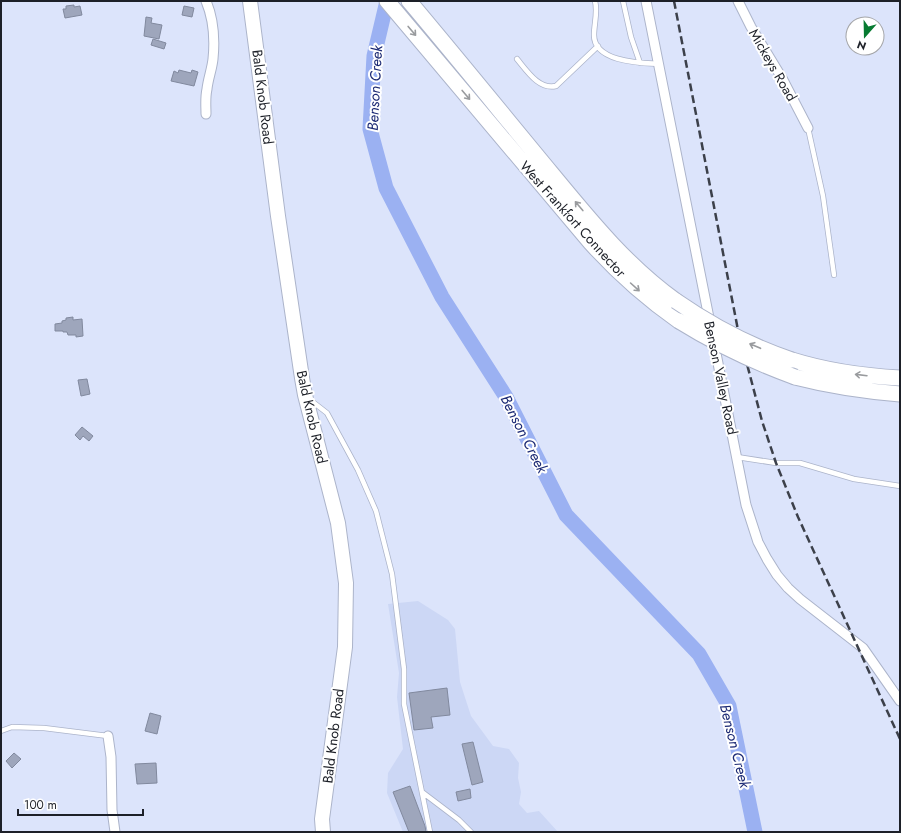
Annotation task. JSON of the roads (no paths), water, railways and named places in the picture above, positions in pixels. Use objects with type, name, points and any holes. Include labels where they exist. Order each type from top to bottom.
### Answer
[{"type":"highway","name":"West Frankfort Connector","points":[[387,1],[606,260],[641,292],[678,321],[741,356],[795,377],[853,390],[900,394]]},
{"type":"highway","name":"West Frankfort Connector","points":[[409,1],[600,231],[629,262],[661,291],[676,302],[731,335],[754,346],[792,360],[850,374],[900,378]]},
{"type":"main road","name":"Bald Knob Road","points":[[250,1],[277,208],[305,395],[338,523],[346,583],[345,647],[322,819],[323,832]]},
{"type":"street","points":[[206,1],[211,14],[214,32],[213,61],[206,91],[206,114]]},
{"type":"street","name":"Benson Valley Road","points":[[646,1],[751,524],[776,575],[800,599],[863,648],[900,701]]},
{"type":"street","name":"Mickeys Road","points":[[738,1],[752,28],[782,78],[808,128]]},
{"type":"street","points":[[108,736],[111,762],[112,810],[115,832]]},
{"type":"lane","points":[[595,1],[596,17],[594,35],[595,42],[600,50],[623,61],[659,64]]},
{"type":"lane","points":[[623,1],[631,37],[640,63]]},
{"type":"lane","points":[[517,60],[535,80],[550,88],[556,86],[598,46]]},
{"type":"lane","points":[[808,128],[823,196],[834,275]]},
{"type":"lane","points":[[305,395],[327,413],[358,470],[376,511],[392,574],[404,669],[404,704],[430,832]]},
{"type":"lane","points":[[737,457],[776,463],[800,463],[854,479],[900,486]]},
{"type":"lane","points":[[1,731],[12,727],[44,728],[108,736]]},
{"type":"lane","points":[[422,792],[459,820],[471,832]]},
{"type":"waterway","name":"Benson Creek","points":[[387,1],[374,56],[370,129],[386,188],[442,297],[506,397],[566,515],[699,654],[729,706],[755,832]]},
{"type":"railway","points":[[674,1],[738,330],[762,421],[776,463],[798,517],[900,739]]}]
